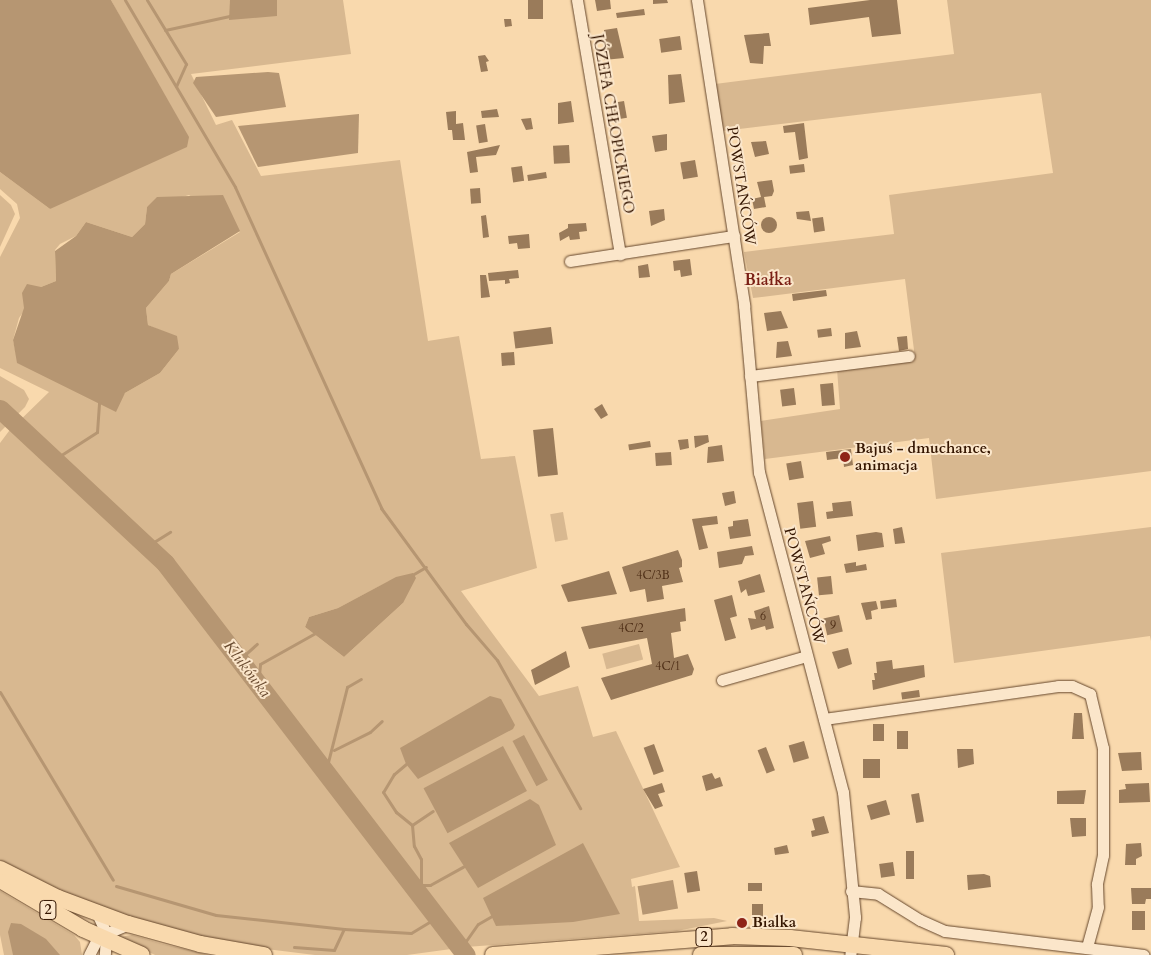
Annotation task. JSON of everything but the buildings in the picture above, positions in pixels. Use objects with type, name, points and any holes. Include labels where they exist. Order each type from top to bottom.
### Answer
[{"type":"highway","name":"2","points":[[0,869],[97,913],[128,924],[200,944],[264,955]]},
{"type":"highway","name":"2","points":[[0,880],[104,941],[142,955]]},
{"type":"highway","name":"2","points":[[500,954],[708,936],[776,937],[850,950],[946,955]]},
{"type":"highway","name":"2","points":[[701,955],[794,955]]},
{"type":"street","name":"JÓZEFA CHŁOPICKIEGO","points":[[577,0],[620,254]]},
{"type":"street","name":"POWSTAŃCÓW","points":[[697,0],[734,236],[759,472],[843,792],[851,891],[847,916],[850,950]]},
{"type":"street","points":[[570,261],[734,236]]},
{"type":"street","points":[[750,376],[909,356]]},
{"type":"street","name":"POWSTAŃCÓW","points":[[722,680],[807,656]]},
{"type":"street","points":[[824,719],[1058,686],[1072,686],[1090,694],[1103,748],[1104,855],[1097,884],[1098,907],[1087,947]]},
{"type":"street","points":[[851,891],[878,894],[920,920],[945,931],[1144,955]]},
{"type":"street","points":[[97,913],[104,941]]},
{"type":"street","points":[[89,955],[104,941],[128,924]]},
{"type":"shaded area","points":[[0,0],[111,0],[189,137],[187,147],[50,209],[0,172]]},
{"type":"shaded area","points":[[111,0],[343,0],[351,54],[191,74],[216,125],[232,120],[261,176],[400,160],[428,341],[459,336],[481,459],[515,456],[537,568],[461,591],[539,696],[578,686],[593,737],[616,731],[680,867],[631,879],[632,887],[635,886],[639,921],[714,918],[727,921],[677,931],[466,947],[407,955],[315,955],[235,945],[117,915],[28,876],[0,860],[0,443],[9,431],[49,392],[0,368],[0,257],[20,218],[17,204],[0,189],[0,172],[50,209],[158,86]],"holes":[[[189,195],[240,232],[171,274],[169,281],[146,308],[148,325],[171,335],[179,349],[160,373],[125,393],[120,400],[66,385],[18,363],[13,340],[19,318],[41,287],[56,281],[55,250],[60,244],[76,236],[86,222],[132,237],[145,224],[147,207]],[[389,581],[403,603],[344,657],[305,627],[309,617],[338,608]]]},
{"type":"shaded area","points":[[230,0],[277,0],[277,16],[229,20]]},
{"type":"shaded area","points":[[947,0],[1151,0],[1151,471],[936,499],[929,438],[765,459],[761,421],[840,409],[837,369],[915,358],[905,279],[753,298],[744,252],[894,234],[889,195],[1053,173],[1041,93],[723,131],[715,84],[954,54]]},
{"type":"shaded area","points":[[268,72],[279,73],[286,107],[216,117],[193,83],[196,77]]},
{"type":"shaded area","points":[[359,114],[358,153],[258,167],[238,126]]},
{"type":"shaded area","points":[[0,195],[11,205],[15,214],[0,247]]},
{"type":"shaded area","points":[[223,195],[240,231],[171,274],[169,281],[146,308],[148,325],[177,336],[179,349],[160,373],[125,393],[116,412],[17,363],[13,340],[24,308],[22,293],[27,284],[41,287],[56,281],[55,251],[76,236],[86,222],[132,237],[145,224],[147,207],[157,197]]},
{"type":"shaded area","points":[[0,376],[24,390],[29,399],[25,407],[0,432]]},
{"type":"shaded area","points":[[563,512],[568,540],[555,542],[550,514]]},
{"type":"shaded area","points":[[1151,527],[1151,641],[1150,636],[954,663],[941,553]]},
{"type":"shaded area","points":[[413,573],[416,578],[403,603],[344,657],[305,627],[309,617],[338,608],[396,577]]},
{"type":"shaded area","points":[[639,644],[643,659],[606,669],[602,654]]},
{"type":"shaded area","points":[[490,696],[501,699],[515,725],[513,729],[418,779],[406,764],[400,748]]},
{"type":"shaded area","points":[[524,735],[548,780],[536,786],[513,741]]},
{"type":"shaded area","points":[[503,746],[527,791],[447,833],[424,788]]},
{"type":"shaded area","points":[[530,799],[539,805],[556,845],[478,888],[449,843]]},
{"type":"shaded area","points":[[583,843],[620,914],[573,922],[496,926],[483,898]]},
{"type":"shaded area","points":[[673,880],[678,909],[643,915],[638,886]]},
{"type":"shaded area","points":[[0,891],[74,935],[80,942],[82,955],[4,955],[0,935]]},
{"type":"shaded area","points":[[11,923],[21,924],[46,939],[60,955],[13,955],[8,932]]},
{"type":"shaded area","points":[[132,935],[209,955],[155,955],[119,937]]},
{"type":"waterway","points":[[125,0],[235,187],[381,508],[466,624],[497,660],[580,808]]},
{"type":"waterway","points":[[147,0],[186,64],[176,86]]},
{"type":"waterway","points":[[165,30],[229,16]]},
{"type":"waterway","points":[[55,459],[97,432],[99,402]]},
{"type":"waterway","name":"Klukówka","points":[[0,409],[165,563],[466,955]]},
{"type":"waterway","points":[[149,545],[170,532]]},
{"type":"waterway","points":[[412,575],[426,567]]},
{"type":"waterway","points":[[258,684],[260,664],[317,632]]},
{"type":"waterway","points":[[239,660],[257,644]]},
{"type":"waterway","points":[[325,774],[347,687],[361,679]]},
{"type":"waterway","points":[[0,692],[113,880]]},
{"type":"waterway","points":[[334,750],[370,732],[382,721]]},
{"type":"waterway","points":[[406,764],[394,774],[383,792],[396,812],[412,825],[414,846],[421,859],[421,885],[415,892]]},
{"type":"waterway","points":[[412,825],[433,811]]},
{"type":"waterway","points":[[421,885],[430,885],[463,867]]},
{"type":"waterway","points":[[116,886],[216,915],[344,929],[411,933],[436,918]]},
{"type":"waterway","points":[[461,948],[478,924],[492,916]]},
{"type":"waterway","points":[[294,947],[334,950],[344,929]]},
{"type":"place","name":"Bajuś - dmuchance, animacja","points":[[845,457]]},
{"type":"place","name":"Bialka","points":[[742,923]]},
{"type":"district","name":"Białka","points":[[768,280]]}]
